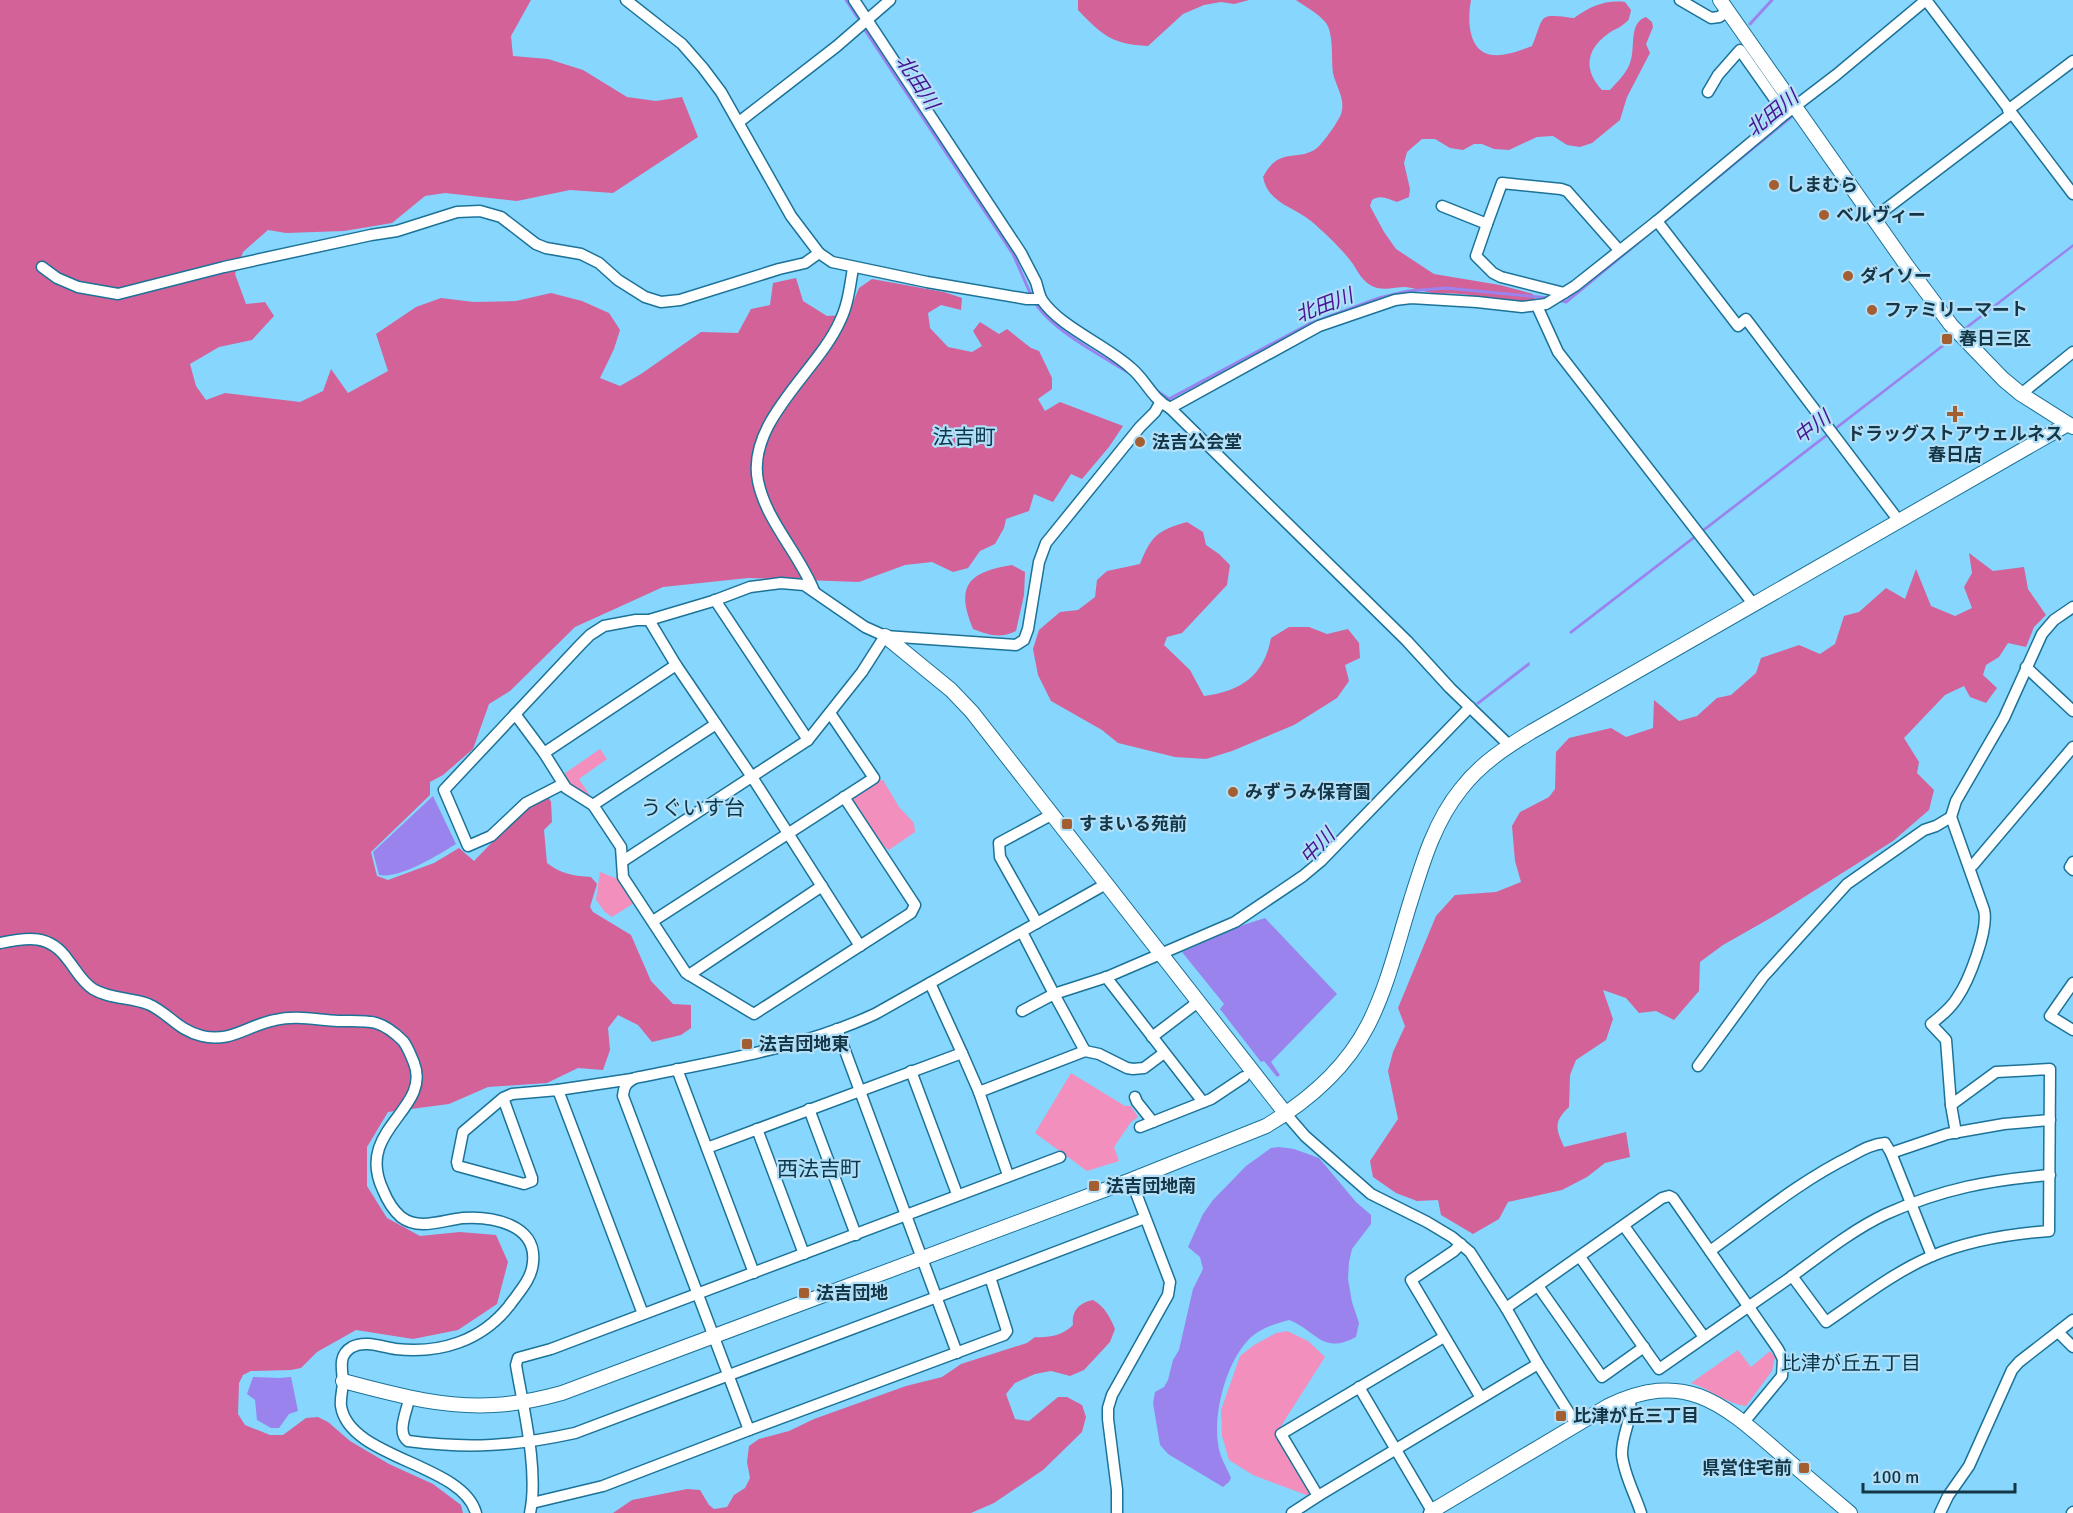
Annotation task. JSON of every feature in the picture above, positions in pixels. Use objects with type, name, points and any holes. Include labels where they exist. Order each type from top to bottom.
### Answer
[{"type":"street","points":[[626,0],[682,44],[703,68],[739,122],[791,216],[819,253],[832,262],[853,268],[1028,299],[1041,298]]},
{"type":"street","points":[[854,0],[1021,253],[1041,298],[1064,321],[1136,372],[1165,405],[1407,641],[1509,745]]},
{"type":"street","points":[[739,122],[837,46],[890,0]]},
{"type":"street","points":[[1680,0],[1711,18],[1719,17],[1724,6]]},
{"type":"street","points":[[885,636],[1016,645],[1024,640],[1028,629],[1039,562],[1046,543],[1140,427],[1155,412],[1319,326],[1395,300],[1410,298],[1522,307],[1542,305],[1561,295],[1620,250],[1659,224],[1712,177],[1926,0],[2073,194]]},
{"type":"street","points":[[1724,6],[1794,111],[1951,325],[1984,361],[2020,394],[2071,424]]},
{"type":"street","points":[[1708,92],[1718,75],[1740,50],[1794,111]]},
{"type":"street","points":[[1874,218],[2073,61]]},
{"type":"street","points":[[1561,295],[1501,278],[1476,256],[1502,183],[1567,191],[1620,250]]},
{"type":"street","points":[[1443,206],[1487,224]]},
{"type":"street","points":[[42,267],[57,278],[78,287],[118,294],[224,267],[397,231],[457,212],[480,211],[501,217],[529,241],[546,248],[581,254],[599,263],[618,280],[645,297],[661,302],[680,300],[805,263],[819,253]]},
{"type":"street","points":[[1659,224],[1738,326],[1746,319],[1899,521]]},
{"type":"street","points":[[814,591],[806,571],[764,500],[757,479],[757,459],[762,439],[773,417],[818,357],[840,322],[853,268]]},
{"type":"street","points":[[1542,305],[1558,352],[1754,605]]},
{"type":"street","points":[[2020,394],[2073,351]]},
{"type":"street","points":[[343,1381],[409,1399],[470,1406],[522,1402],[562,1393],[1252,1133],[1286,1114],[1317,1091],[1347,1058],[1359,1040],[1376,1006],[1419,871],[1436,830],[1452,800],[1482,766],[1509,745],[2071,424]]},
{"type":"street","points":[[563,784],[526,803],[491,836],[468,846],[444,790],[590,635],[604,626],[649,620],[750,587],[781,583],[804,585],[814,591],[865,627],[885,636],[951,690],[972,712],[1305,1136],[1371,1194],[1427,1222],[1470,1252],[1576,1424]]},
{"type":"street","points":[[715,600],[808,740]]},
{"type":"street","points":[[1956,1132],[1951,1105],[1946,1040],[1931,1024],[1947,1011],[1959,996],[1975,961],[1986,921],[1951,817],[1956,801],[2004,718],[2026,667],[2047,627],[2073,607]]},
{"type":"street","points":[[649,620],[860,946]]},
{"type":"street","points":[[623,861],[808,740],[862,672],[885,636]]},
{"type":"street","points":[[544,753],[676,665]]},
{"type":"street","points":[[2026,667],[2073,711]]},
{"type":"street","points":[[1022,1011],[1054,994],[1106,977],[1235,922],[1303,876],[1341,841],[1471,708]]},
{"type":"street","points":[[653,921],[874,778],[830,713]]},
{"type":"street","points":[[515,714],[566,788],[593,805],[621,847],[623,877],[689,975],[754,1014],[911,914],[915,905],[844,798]]},
{"type":"street","points":[[593,805],[716,724]]},
{"type":"street","points":[[1969,866],[1973,865],[1995,842],[2073,747]]},
{"type":"street","points":[[1037,923],[1000,857],[999,843],[1051,815]]},
{"type":"street","points":[[1698,1066],[1763,977],[1847,884],[1924,830],[1951,817]]},
{"type":"street","points":[[2073,862],[2070,867],[2073,870]]},
{"type":"street","points":[[503,1098],[532,1178],[530,1183],[524,1184],[461,1167],[457,1162],[464,1132],[503,1098],[512,1094],[558,1090],[635,1078],[774,1049],[837,1029],[874,1014],[1106,884]]},
{"type":"street","points":[[689,975],[822,886]]},
{"type":"street","points":[[1022,932],[1085,1051]]},
{"type":"street","points":[[0,943],[27,938],[45,941],[57,947],[88,986],[94,990],[111,997],[147,1004],[159,1010],[184,1030],[202,1036],[220,1039],[274,1020],[298,1017],[378,1024],[393,1032],[404,1042],[410,1052],[418,1079],[412,1096],[379,1146],[377,1167],[379,1180],[386,1196],[399,1215],[411,1222],[422,1224],[464,1218],[511,1224],[531,1243],[533,1262],[524,1286],[502,1314],[483,1332],[462,1341],[428,1348],[398,1349],[365,1344],[354,1346],[346,1352],[341,1365],[342,1410],[355,1429],[388,1453],[456,1486],[472,1501],[477,1513]]},
{"type":"street","points":[[1106,977],[1203,1102]]},
{"type":"street","points":[[930,983],[979,1092],[1008,1175]]},
{"type":"street","points":[[2073,983],[2050,1016],[2073,1030]]},
{"type":"street","points":[[1152,1037],[1198,1002]]},
{"type":"street","points":[[837,1029],[957,1353]]},
{"type":"street","points":[[979,1092],[1085,1051],[1099,1054],[1133,1069],[1144,1068],[1164,1053]]},
{"type":"street","points":[[707,1148],[860,1089],[962,1053]]},
{"type":"street","points":[[677,1069],[754,1273]]},
{"type":"street","points":[[1791,1276],[1826,1322],[1907,1269],[1932,1256],[1989,1238],[2049,1231],[2050,1069],[1996,1071],[1951,1105]]},
{"type":"street","points":[[910,1071],[957,1194]]},
{"type":"street","points":[[1140,1127],[1211,1099],[1244,1077]]},
{"type":"street","points":[[635,1078],[627,1082],[623,1096],[749,1430]]},
{"type":"street","points":[[558,1090],[643,1314]]},
{"type":"street","points":[[1135,1096],[1137,1102],[1154,1122]]},
{"type":"street","points":[[809,1109],[856,1234]]},
{"type":"street","points":[[1891,1153],[1956,1132],[2004,1124],[2050,1120]]},
{"type":"street","points":[[757,1129],[804,1254]]},
{"type":"street","points":[[1710,1251],[1803,1183],[1875,1144],[1885,1143],[1932,1256]]},
{"type":"street","points":[[990,1278],[1007,1330],[1004,1335],[603,1486],[531,1508],[533,1472],[516,1365],[518,1358],[551,1349],[1059,1157]]},
{"type":"street","points":[[1580,1257],[1659,1369],[1791,1276],[1884,1215],[1946,1192],[1983,1183],[2050,1175]]},
{"type":"street","points":[[1117,1513],[1117,1490],[1108,1408],[1112,1395],[1168,1295],[1170,1282],[1131,1180]]},
{"type":"street","points":[[1506,1308],[1662,1198],[1669,1196],[1673,1198],[1779,1348],[1783,1359],[1782,1376],[1744,1422]]},
{"type":"street","points":[[409,1399],[402,1432],[404,1439],[408,1441],[441,1446],[475,1446],[528,1443],[575,1433],[1145,1218]]},
{"type":"street","points":[[1624,1226],[1704,1337]]},
{"type":"street","points":[[1461,1244],[1410,1280],[1481,1398]]},
{"type":"street","points":[[1538,1286],[1602,1377],[1644,1347]]},
{"type":"street","points":[[1940,1513],[1948,1496],[1969,1466],[2012,1370],[2073,1320]]},
{"type":"street","points":[[2058,1332],[2073,1347]]},
{"type":"street","points":[[1318,1496],[1281,1434],[1444,1336]]},
{"type":"street","points":[[1292,1513],[1538,1364]]},
{"type":"street","points":[[1359,1388],[1432,1512],[1576,1424],[1629,1396],[1660,1390],[1680,1391],[1701,1396],[1720,1405],[1744,1422],[1849,1513]]},
{"type":"street","points":[[1629,1396],[1632,1407],[1622,1443],[1622,1456],[1641,1513]]},
{"type":"shaded area","points":[[0,0],[531,0],[511,36],[513,56],[548,59],[583,70],[627,97],[656,101],[682,97],[698,137],[613,193],[570,190],[517,201],[445,193],[425,196],[392,223],[344,231],[286,233],[268,230],[243,252],[235,274],[246,304],[265,302],[274,316],[252,340],[219,347],[190,364],[196,386],[206,400],[225,393],[300,402],[323,391],[331,369],[348,393],[388,371],[376,334],[416,307],[441,298],[474,302],[516,301],[551,293],[582,301],[609,313],[620,330],[600,378],[620,386],[701,332],[738,333],[751,309],[770,305],[773,283],[796,278],[803,301],[827,316],[848,315],[859,288],[872,279],[944,292],[962,298],[961,310],[941,305],[928,313],[930,328],[948,347],[972,352],[982,346],[973,331],[980,322],[999,334],[1007,329],[1031,348],[1039,351],[1052,378],[1052,389],[1038,399],[1045,411],[1060,402],[1123,426],[1082,479],[1071,474],[1053,502],[1034,494],[1029,511],[1006,519],[995,544],[980,551],[968,568],[953,572],[932,562],[905,565],[859,582],[748,578],[663,587],[575,627],[510,691],[489,704],[473,749],[443,775],[430,782],[430,795],[371,852],[377,876],[388,880],[434,863],[459,848],[474,861],[529,804],[548,796],[551,802],[552,822],[544,830],[547,863],[568,874],[591,877],[597,884],[590,907],[593,912],[631,935],[651,981],[673,1004],[691,1005],[691,1028],[681,1035],[652,1042],[638,1025],[618,1015],[608,1028],[610,1050],[603,1070],[578,1068],[547,1083],[488,1087],[449,1104],[388,1112],[367,1147],[367,1186],[387,1218],[420,1236],[460,1232],[496,1235],[508,1262],[497,1304],[458,1330],[413,1339],[356,1330],[317,1352],[301,1368],[251,1371],[243,1375],[239,1383],[238,1414],[245,1425],[270,1435],[283,1435],[306,1418],[318,1417],[328,1422],[350,1441],[389,1464],[433,1484],[461,1505],[463,1513],[0,1513]]},
{"type":"shaded area","points":[[1078,0],[1249,0],[1234,4],[1221,2],[1204,5],[1183,14],[1148,46],[1125,43],[1109,37],[1078,10]]},
{"type":"shaded area","points":[[1296,0],[1471,0],[1469,21],[1472,36],[1479,49],[1491,55],[1509,54],[1532,46],[1541,22],[1547,16],[1574,18],[1598,5],[1625,2],[1631,10],[1629,19],[1601,39],[1590,60],[1592,75],[1602,90],[1610,90],[1628,67],[1632,57],[1635,30],[1640,20],[1646,17],[1652,22],[1653,27],[1646,44],[1650,53],[1627,97],[1620,120],[1592,143],[1580,147],[1567,145],[1553,136],[1537,137],[1509,150],[1474,144],[1463,150],[1450,148],[1435,139],[1422,139],[1407,152],[1404,163],[1410,189],[1409,197],[1397,202],[1381,197],[1372,200],[1370,206],[1396,249],[1434,274],[1500,285],[1533,294],[1535,299],[1533,302],[1524,303],[1460,294],[1433,293],[1406,287],[1383,289],[1374,287],[1364,280],[1344,253],[1311,221],[1270,193],[1263,177],[1269,167],[1282,158],[1310,152],[1317,148],[1334,127],[1342,109],[1333,73],[1329,28],[1320,17]]},
{"type":"shaded area","points":[[2073,244],[2073,247],[1571,634],[1569,632]]},
{"type":"shaded area","points":[[1187,522],[1203,532],[1206,545],[1230,565],[1227,585],[1182,633],[1167,637],[1164,645],[1190,670],[1204,696],[1229,690],[1249,679],[1263,662],[1271,638],[1289,627],[1309,627],[1327,634],[1348,629],[1359,643],[1360,658],[1345,665],[1349,681],[1337,698],[1294,725],[1232,751],[1206,759],[1175,757],[1118,743],[1102,730],[1051,701],[1038,675],[1033,649],[1039,630],[1060,612],[1078,610],[1095,597],[1097,580],[1107,571],[1140,564],[1152,541],[1162,531]]},
{"type":"shaded area","points":[[1969,553],[1993,571],[2024,567],[2028,589],[2046,615],[2034,627],[2026,647],[2008,643],[1999,657],[1986,665],[1983,675],[1997,688],[1986,703],[1970,697],[1964,686],[1945,695],[1904,738],[1919,762],[1917,773],[1934,790],[1929,810],[1893,841],[1774,916],[1723,945],[1700,962],[1699,991],[1674,1020],[1656,1011],[1639,1013],[1626,998],[1603,990],[1613,1019],[1606,1040],[1576,1060],[1570,1075],[1569,1107],[1560,1117],[1558,1130],[1564,1147],[1626,1132],[1630,1157],[1605,1163],[1587,1177],[1562,1190],[1508,1202],[1499,1219],[1473,1234],[1441,1215],[1438,1200],[1417,1201],[1396,1193],[1373,1177],[1370,1161],[1398,1119],[1388,1071],[1393,1052],[1405,1026],[1398,1008],[1436,916],[1455,895],[1496,892],[1521,882],[1515,861],[1512,826],[1520,812],[1549,797],[1555,789],[1556,752],[1569,738],[1611,728],[1626,737],[1653,728],[1654,700],[1679,721],[1697,716],[1717,698],[1731,695],[1756,673],[1761,658],[1799,645],[1820,654],[1835,644],[1844,616],[1859,612],[1886,588],[1905,599],[1916,569],[1931,606],[1955,616],[1972,608],[1964,587],[1972,573]]},
{"type":"shaded area","points":[[1012,565],[1025,572],[1024,595],[1016,631],[1005,635],[995,635],[973,629],[965,602],[969,583],[985,572]]},
{"type":"shaded area","points":[[1529,662],[1530,665],[1478,705],[1476,703]]},
{"type":"shaded area","points":[[600,749],[607,759],[579,779],[593,800],[567,787],[561,776]]},
{"type":"shaded area","points":[[876,780],[883,780],[899,807],[914,823],[915,832],[889,850],[881,844],[852,802],[852,797]]},
{"type":"shaded area","points":[[433,796],[456,844],[408,870],[379,875],[373,852]]},
{"type":"shaded area","points":[[600,872],[618,879],[634,903],[612,917],[596,900]]},
{"type":"shaded area","points":[[1265,918],[1337,994],[1271,1062],[1280,1075],[1277,1077],[1264,1061],[1261,1062],[1220,1009],[1224,1004],[1182,952],[1243,925]]},
{"type":"shaded area","points":[[1071,1073],[1125,1106],[1131,1106],[1138,1117],[1131,1122],[1114,1147],[1119,1161],[1087,1171],[1035,1133]]},
{"type":"shaded area","points":[[1271,1148],[1294,1149],[1319,1158],[1356,1202],[1371,1215],[1371,1224],[1352,1249],[1349,1262],[1348,1279],[1359,1323],[1356,1337],[1345,1342],[1327,1342],[1289,1320],[1263,1329],[1245,1343],[1230,1369],[1220,1400],[1217,1430],[1219,1448],[1231,1478],[1223,1487],[1168,1454],[1160,1445],[1153,1403],[1155,1392],[1164,1387],[1168,1380],[1173,1360],[1179,1350],[1193,1289],[1203,1269],[1200,1257],[1188,1247],[1203,1214],[1213,1200],[1246,1166]]},
{"type":"shaded area","points":[[1093,1300],[1107,1313],[1115,1329],[1110,1342],[1084,1370],[1070,1376],[1051,1371],[1035,1374],[1015,1383],[1006,1394],[1015,1419],[1029,1421],[1058,1397],[1067,1397],[1082,1405],[1086,1417],[1082,1432],[1043,1470],[994,1503],[971,1513],[613,1513],[632,1500],[687,1489],[700,1490],[714,1509],[727,1507],[734,1495],[745,1488],[750,1478],[747,1462],[749,1446],[759,1439],[789,1431],[814,1419],[906,1386],[942,1377],[961,1364],[1027,1343],[1035,1337],[1060,1333],[1073,1325],[1073,1315],[1077,1308]]},
{"type":"shaded area","points":[[1287,1331],[1308,1341],[1325,1357],[1276,1434],[1310,1491],[1309,1496],[1253,1475],[1229,1460],[1222,1436],[1221,1410],[1240,1356],[1276,1333]]},
{"type":"shaded area","points":[[1738,1350],[1751,1367],[1770,1351],[1775,1357],[1772,1371],[1746,1406],[1691,1383]]},
{"type":"shaded area","points":[[253,1377],[291,1377],[298,1411],[289,1414],[279,1428],[271,1428],[257,1420],[255,1400],[247,1394]]},
{"type":"waterway","name":"北田川","points":[[846,0],[860,21]]},
{"type":"waterway","points":[[1750,24],[1772,0]]},
{"type":"waterway","name":"北田川","points":[[863,27],[1013,254],[1031,295]]},
{"type":"waterway","name":"北田川","points":[[1558,300],[1566,302],[1796,113]]},
{"type":"waterway","name":"北田川","points":[[1157,391],[1169,399],[1309,324],[1379,298],[1408,291],[1446,288],[1549,298]]},
{"type":"waterway","name":"北田川","points":[[1034,301],[1042,312],[1065,332],[1131,374]]},
{"type":"place","name":"しまむら","points":[[1774,185]]},
{"type":"place","name":"ベルヴィー","points":[[1824,215]]},
{"type":"place","name":"ダイソー","points":[[1848,276]]},
{"type":"place","name":"ファミリーマート","points":[[1872,310]]},
{"type":"place","name":"春日三区","points":[[1947,339]]},
{"type":"place","name":"ドラッグストアウェルネス 春日店","points":[[1955,414]]},
{"type":"place","name":"法吉公会堂","points":[[1140,442]]},
{"type":"place","name":"みずうみ保育園","points":[[1233,792]]},
{"type":"place","name":"すまいる苑前","points":[[1067,824]]},
{"type":"place","name":"法吉団地東","points":[[747,1044]]},
{"type":"place","name":"法吉団地南","points":[[1094,1186]]},
{"type":"place","name":"法吉団地","points":[[804,1293]]},
{"type":"place","name":"比津が丘三丁目","points":[[1561,1416]]},
{"type":"place","name":"県営住宅前","points":[[1804,1468]]},
{"type":"district","name":"法吉町","points":[[964,437]]},
{"type":"district","name":"うぐいす台","points":[[693,808]]},
{"type":"district","name":"西法吉町","points":[[819,1169]]},
{"type":"district","name":"比津が丘五丁目","points":[[1851,1363]]},
{"type":"water label","name":"中川","points":[[1812,427]]},
{"type":"water label","name":"中川","points":[[1317,846]]}]
